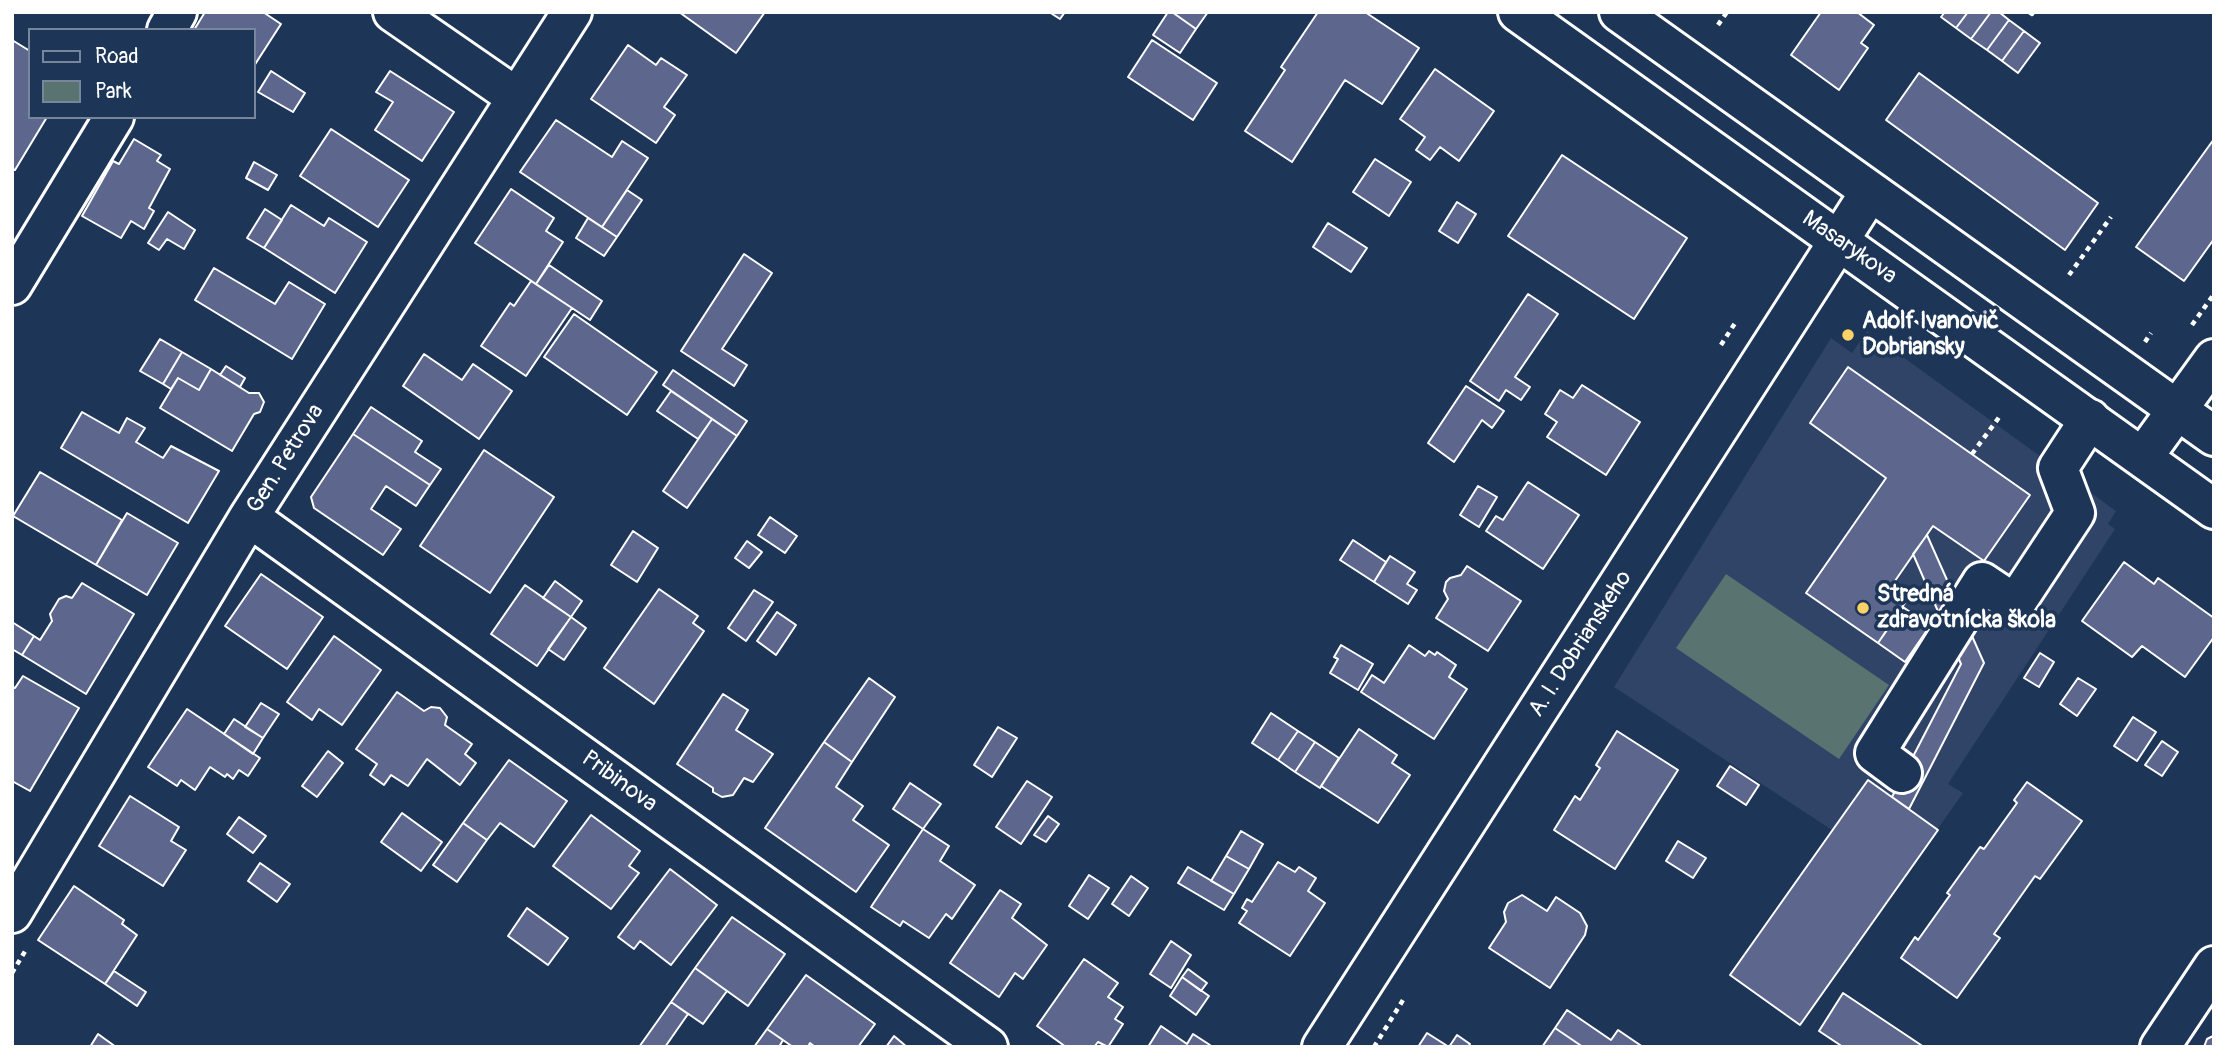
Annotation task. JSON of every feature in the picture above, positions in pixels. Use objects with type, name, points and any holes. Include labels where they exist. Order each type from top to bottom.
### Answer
[{"type":"street","points":[[168,28],[177,12]]},
{"type":"street","points":[[393,12],[516,97]]},
{"type":"street","name":"Gen. Petrova","points":[[12,913],[249,517],[572,12]]},
{"type":"street","name":"Masarykova","points":[[1518,12],[2214,509]]},
{"type":"street","points":[[1619,12],[2214,436]]},
{"type":"street","points":[[1651,12],[1685,60]]},
{"type":"street","points":[[12,285],[113,119]]},
{"type":"street","name":"A. I. Dobrianskeho","points":[[1322,1047],[1870,192]]},
{"type":"street","points":[[2143,457],[2214,359]]},
{"type":"street","points":[[1902,773],[1875,753],[1982,582],[2015,604],[2075,513],[2058,468],[2090,419]]},
{"type":"street","name":"Pribinova","points":[[249,517],[988,1047]]},
{"type":"street","points":[[2160,1047],[2214,966]]},
{"type":"path","points":[[1718,25],[1727,12]]},
{"type":"path","points":[[2069,275],[2110,217]]},
{"type":"path","points":[[1972,454],[2000,416]]},
{"type":"shaded area","name":"Stredná zdravotnícka škola","points":[[1867,331],[2116,511],[2108,524],[2115,529],[1948,784],[1963,793],[1800,1025],[1730,975],[1832,830],[1614,687],[1831,338],[1852,353]]},
{"type":"green space","points":[[1726,574],[1889,685],[1839,759],[1676,648]]},
{"type":"building","points":[[205,12],[263,12],[281,24],[256,63],[256,28],[195,28]]},
{"type":"building","points":[[679,12],[765,12],[736,53]]},
{"type":"building","points":[[1049,12],[1065,12],[1060,19]]},
{"type":"building","points":[[1168,12],[1196,29],[1180,53],[1153,35]]},
{"type":"building","points":[[1172,12],[1208,12],[1196,29]]},
{"type":"building","points":[[1318,12],[1365,12],[1419,48],[1382,104],[1345,80],[1292,162],[1245,131],[1285,70],[1281,67]]},
{"type":"building","points":[[1821,12],[1857,12],[1874,25],[1861,43],[1868,48],[1839,90],[1791,55]]},
{"type":"building","points":[[1945,12],[1968,12],[1956,28],[1941,17]]},
{"type":"building","points":[[1968,12],[1991,12],[1971,39],[1956,28]]},
{"type":"building","points":[[1991,12],[1999,12],[2009,20],[1987,50],[1971,39]]},
{"type":"building","points":[[2009,20],[2024,31],[2002,61],[1987,50]]},
{"type":"building","points":[[2024,31],[2040,43],[2018,73],[2002,61]]},
{"type":"building","points":[[12,40],[28,50],[28,119],[46,119],[15,170],[12,169]]},
{"type":"building","points":[[1152,40],[1217,83],[1193,120],[1128,77]]},
{"type":"building","points":[[628,45],[656,65],[661,58],[687,75],[664,107],[675,115],[656,143],[591,99]]},
{"type":"building","points":[[1435,69],[1494,111],[1459,161],[1440,147],[1430,160],[1416,150],[1425,137],[1400,119]]},
{"type":"building","points":[[271,71],[305,93],[293,112],[258,92]]},
{"type":"building","points":[[390,71],[454,112],[422,161],[375,130],[393,102],[376,92]]},
{"type":"building","points":[[1919,73],[2098,203],[2065,250],[1886,120]]},
{"type":"building","points":[[556,120],[612,157],[622,141],[648,158],[602,227],[520,172]]},
{"type":"building","points":[[331,129],[409,180],[378,227],[300,176]]},
{"type":"building","points":[[134,139],[161,155],[157,161],[170,169],[149,208],[154,211],[144,229],[131,221],[121,238],[82,216],[113,161],[119,164]]},
{"type":"building","points":[[2214,139],[2214,239],[2184,281],[2136,247]]},
{"type":"building","points":[[1562,155],[1687,238],[1634,319],[1508,236]]},
{"type":"building","points":[[1375,159],[1411,182],[1389,216],[1353,192]]},
{"type":"building","points":[[254,162],[277,175],[268,190],[246,178]]},
{"type":"building","points":[[511,189],[554,218],[546,231],[563,242],[536,284],[475,243]]},
{"type":"building","points":[[627,190],[642,200],[617,237],[602,227]]},
{"type":"building","points":[[1457,202],[1476,214],[1458,243],[1439,231]]},
{"type":"building","points":[[291,205],[324,226],[329,218],[367,242],[335,293],[264,248]]},
{"type":"building","points":[[265,209],[282,220],[264,248],[247,238]]},
{"type":"building","points":[[168,212],[195,230],[184,249],[167,239],[159,250],[148,243]]},
{"type":"building","points":[[588,218],[617,237],[604,256],[576,238]]},
{"type":"building","points":[[1328,223],[1367,248],[1351,272],[1313,247]]},
{"type":"building","points":[[744,254],[772,273],[722,349],[747,365],[734,386],[681,351]]},
{"type":"building","points":[[549,265],[602,301],[590,320],[536,284]]},
{"type":"building","points":[[214,268],[275,304],[289,282],[325,304],[292,359],[195,300]]},
{"type":"building","points":[[531,281],[572,308],[526,376],[481,346],[510,303],[514,306]]},
{"type":"building","points":[[1528,294],[1558,314],[1515,377],[1530,387],[1521,400],[1506,390],[1499,401],[1470,381]]},
{"type":"building","points":[[574,314],[657,372],[627,415],[544,357]]},
{"type":"building","points":[[160,339],[182,352],[163,384],[140,371]]},
{"type":"building","points":[[182,352],[211,369],[199,390],[178,378],[171,389],[163,384]]},
{"type":"building","points":[[424,354],[462,380],[473,364],[512,391],[479,439],[403,386]]},
{"type":"building","points":[[226,366],[245,378],[240,387],[220,375]]},
{"type":"building","name":"Stredná zdravotnícka škola","points":[[1848,367],[2030,495],[1984,561],[1933,526],[1888,591],[1905,603],[1878,643],[1806,593],[1886,478],[1810,423]]},
{"type":"building","points":[[211,369],[249,393],[259,393],[264,402],[260,412],[254,414],[232,451],[160,408],[178,378],[199,390]]},
{"type":"building","points":[[673,370],[747,421],[737,436],[663,385]]},
{"type":"building","points":[[1582,385],[1640,422],[1606,475],[1547,437],[1557,422],[1545,414],[1560,390],[1573,398]]},
{"type":"building","points":[[1466,386],[1504,411],[1492,428],[1482,420],[1454,462],[1428,443]]},
{"type":"building","points":[[671,391],[712,419],[698,439],[657,411]]},
{"type":"building","points":[[371,407],[422,441],[415,452],[441,469],[430,485],[353,434]]},
{"type":"building","points":[[82,412],[119,433],[127,418],[145,428],[136,442],[163,458],[171,446],[219,471],[188,523],[61,448]]},
{"type":"building","points":[[712,419],[737,436],[687,508],[663,491]]},
{"type":"building","points":[[353,434],[430,485],[416,506],[386,486],[371,509],[401,529],[383,555],[314,508],[311,497]]},
{"type":"building","points":[[484,450],[554,497],[490,593],[420,546]]},
{"type":"building","points":[[40,472],[122,520],[96,565],[13,516]]},
{"type":"building","points":[[1528,482],[1579,515],[1543,569],[1486,531],[1496,516],[1503,520]]},
{"type":"building","points":[[1478,486],[1497,497],[1479,527],[1460,515]]},
{"type":"building","points":[[127,513],[178,543],[147,595],[96,565]]},
{"type":"building","points":[[770,517],[797,536],[785,553],[758,535]]},
{"type":"building","points":[[633,531],[658,548],[637,582],[611,565]]},
{"type":"building","points":[[1927,535],[1984,663],[1909,809],[1892,797],[1961,664],[1913,554]]},
{"type":"building","points":[[1353,540],[1386,562],[1374,582],[1340,560]]},
{"type":"building","points":[[747,541],[762,552],[749,568],[735,558]]},
{"type":"building","points":[[1390,556],[1415,572],[1407,584],[1417,590],[1408,604],[1374,582]]},
{"type":"building","points":[[2124,562],[2154,584],[2158,578],[2214,618],[2214,637],[2185,677],[2142,646],[2132,657],[2082,621]]},
{"type":"building","points":[[1467,566],[1521,601],[1488,651],[1436,618],[1448,599],[1444,591],[1446,582],[1461,575]]},
{"type":"building","points":[[261,574],[323,617],[287,669],[225,626]]},
{"type":"building","points":[[555,581],[582,601],[571,617],[543,598]]},
{"type":"building","points":[[82,583],[134,614],[86,694],[22,655],[34,636],[40,640],[52,621],[50,614],[59,599],[66,596],[72,598]]},
{"type":"building","points":[[525,585],[571,617],[537,666],[491,634]]},
{"type":"building","points":[[659,589],[698,616],[693,623],[704,631],[654,704],[604,668]]},
{"type":"building","points":[[754,590],[773,602],[746,641],[728,628]]},
{"type":"building","points":[[1903,607],[1930,626],[1905,662],[1878,643]]},
{"type":"building","points":[[777,612],[796,625],[776,655],[757,641]]},
{"type":"building","points":[[571,617],[586,628],[564,660],[548,649]]},
{"type":"building","points":[[12,622],[34,636],[22,655],[12,649]]},
{"type":"building","points":[[334,636],[381,670],[342,725],[319,709],[312,720],[287,702]]},
{"type":"building","points":[[1341,645],[1373,664],[1358,690],[1330,673],[1338,659],[1334,657]]},
{"type":"building","points":[[1409,645],[1425,656],[1429,651],[1435,655],[1437,652],[1456,665],[1449,677],[1467,689],[1434,739],[1361,692],[1372,675],[1384,683]]},
{"type":"building","points":[[2040,653],[2054,662],[2039,687],[2024,678]]},
{"type":"building","points":[[23,676],[79,708],[30,791],[12,781],[12,687],[15,688]]},
{"type":"building","points":[[869,678],[895,697],[852,762],[824,742]]},
{"type":"building","points":[[2078,678],[2096,689],[2077,716],[2060,704]]},
{"type":"building","points":[[397,692],[424,711],[431,707],[440,708],[447,717],[445,725],[472,744],[465,754],[476,763],[460,785],[427,759],[408,786],[391,775],[384,785],[370,775],[377,764],[356,749]]},
{"type":"building","points":[[723,694],[748,710],[736,730],[773,754],[753,782],[744,778],[733,795],[722,797],[677,764]]},
{"type":"building","points":[[261,703],[279,714],[263,738],[245,727]]},
{"type":"building","points":[[187,709],[260,758],[248,776],[239,770],[233,779],[210,767],[195,790],[181,780],[177,786],[148,767]]},
{"type":"building","points":[[1271,713],[1298,731],[1278,760],[1252,743]]},
{"type":"building","points":[[2133,717],[2156,732],[2137,761],[2114,746]]},
{"type":"building","points":[[234,719],[263,738],[253,754],[224,734]]},
{"type":"building","points":[[998,727],[1017,738],[992,777],[974,765]]},
{"type":"building","points":[[1359,729],[1397,755],[1392,763],[1410,775],[1378,823],[1321,786]]},
{"type":"building","points":[[1298,731],[1315,742],[1295,772],[1278,760]]},
{"type":"building","points":[[1617,731],[1678,770],[1615,869],[1554,830],[1575,796],[1580,800],[1600,768],[1596,765]]},
{"type":"building","points":[[2162,741],[2178,752],[2162,776],[2145,765]]},
{"type":"building","points":[[824,742],[852,762],[836,787],[863,806],[853,820],[889,845],[856,892],[765,828]]},
{"type":"building","points":[[1315,742],[1339,758],[1320,788],[1295,772]]},
{"type":"building","points":[[328,751],[343,763],[317,797],[302,786]]},
{"type":"building","points":[[509,760],[567,801],[534,847],[500,823],[487,840],[463,823]]},
{"type":"building","points":[[1730,766],[1759,785],[1746,805],[1717,786]]},
{"type":"building","points":[[1868,780],[1938,830],[1800,1025],[1730,975]]},
{"type":"building","points":[[1027,781],[1052,797],[1021,844],[996,827]]},
{"type":"building","points":[[2027,782],[2082,821],[2040,879],[2035,876],[1994,934],[2000,938],[1957,998],[1901,958],[1915,937],[1918,940],[1980,847],[1984,849],[2017,803],[2014,800]]},
{"type":"building","points":[[910,783],[941,804],[923,829],[893,809]]},
{"type":"building","points":[[130,796],[179,827],[171,841],[186,850],[163,886],[99,846]]},
{"type":"building","points":[[402,813],[442,842],[421,871],[381,842]]},
{"type":"building","points":[[591,815],[640,851],[629,866],[639,873],[611,909],[553,866]]},
{"type":"building","points":[[1048,816],[1059,824],[1046,842],[1034,835]]},
{"type":"building","points":[[239,817],[266,836],[253,853],[227,834]]},
{"type":"building","points":[[463,823],[487,840],[457,882],[433,865]]},
{"type":"building","points":[[923,829],[949,846],[940,861],[975,885],[952,919],[946,914],[929,938],[903,921],[900,926],[871,907]]},
{"type":"building","points":[[1241,831],[1263,844],[1249,869],[1226,856]]},
{"type":"building","points":[[1678,841],[1706,858],[1693,878],[1666,861]]},
{"type":"building","points":[[1226,856],[1249,869],[1234,894],[1211,881]]},
{"type":"building","points":[[1278,862],[1295,872],[1299,867],[1316,878],[1308,891],[1325,903],[1290,956],[1239,923],[1247,911],[1242,908],[1247,899],[1252,902]]},
{"type":"building","points":[[260,863],[290,884],[277,902],[248,881]]},
{"type":"building","points":[[1188,867],[1234,894],[1224,910],[1178,883]]},
{"type":"building","points":[[670,869],[717,905],[671,965],[640,941],[634,949],[618,937]]},
{"type":"building","points":[[1089,875],[1109,888],[1088,919],[1069,906]]},
{"type":"building","points":[[1131,876],[1148,888],[1129,916],[1112,904]]},
{"type":"building","points":[[74,886],[124,920],[122,924],[137,935],[105,984],[38,940]]},
{"type":"building","points":[[1000,890],[1021,904],[1012,918],[1047,945],[1023,979],[1015,973],[999,997],[950,963]]},
{"type":"building","points":[[1522,895],[1547,911],[1556,897],[1580,913],[1587,926],[1585,935],[1550,988],[1489,948],[1506,922],[1504,912],[1508,903]]},
{"type":"building","points":[[527,908],[568,938],[548,965],[508,936]]},
{"type":"building","points":[[732,917],[785,954],[748,1006],[695,968]]},
{"type":"building","points":[[1171,941],[1191,955],[1171,988],[1150,974]]},
{"type":"building","points":[[1084,959],[1118,983],[1108,997],[1123,1007],[1115,1019],[1123,1024],[1108,1047],[1098,1042],[1094,1047],[1066,1047],[1037,1026]]},
{"type":"building","points":[[695,968],[727,991],[703,1024],[671,1002]]},
{"type":"building","points":[[1188,969],[1207,983],[1201,991],[1182,977]]},
{"type":"building","points":[[114,971],[146,992],[137,1006],[105,984]]},
{"type":"building","points":[[806,975],[875,1024],[858,1047],[815,1047],[810,1043],[808,1047],[793,1047],[767,1029]]},
{"type":"building","points":[[1182,977],[1209,996],[1196,1015],[1170,996]]},
{"type":"building","points":[[1843,993],[1924,1047],[1843,1047],[1819,1031]]},
{"type":"building","points":[[671,1002],[688,1014],[665,1047],[639,1047]]},
{"type":"building","points":[[1567,1010],[1611,1040],[1618,1030],[1643,1047],[1583,1047],[1555,1028]]},
{"type":"building","points":[[1161,1026],[1187,1044],[1193,1034],[1210,1045],[1148,1047]]},
{"type":"building","points":[[1555,1028],[1583,1047],[1542,1047]]},
{"type":"building","points":[[767,1029],[783,1040],[779,1047],[754,1047]]},
{"type":"building","points":[[1427,1033],[1449,1047],[1418,1047]]},
{"type":"building","points":[[98,1034],[116,1047],[90,1047]]},
{"type":"building","points":[[1457,1035],[1470,1044],[1468,1047],[1449,1047]]},
{"type":"building","points":[[894,1036],[907,1047],[886,1047]]},
{"type":"building","points":[[2213,1036],[2214,1047],[2204,1047],[2207,1039]]},
{"type":"place","name":"Adolf Ivanovič Dobriansky","points":[[1848,335]]},
{"type":"place","name":"Stredná zdravotnícka škola","points":[[1863,608]]}]
